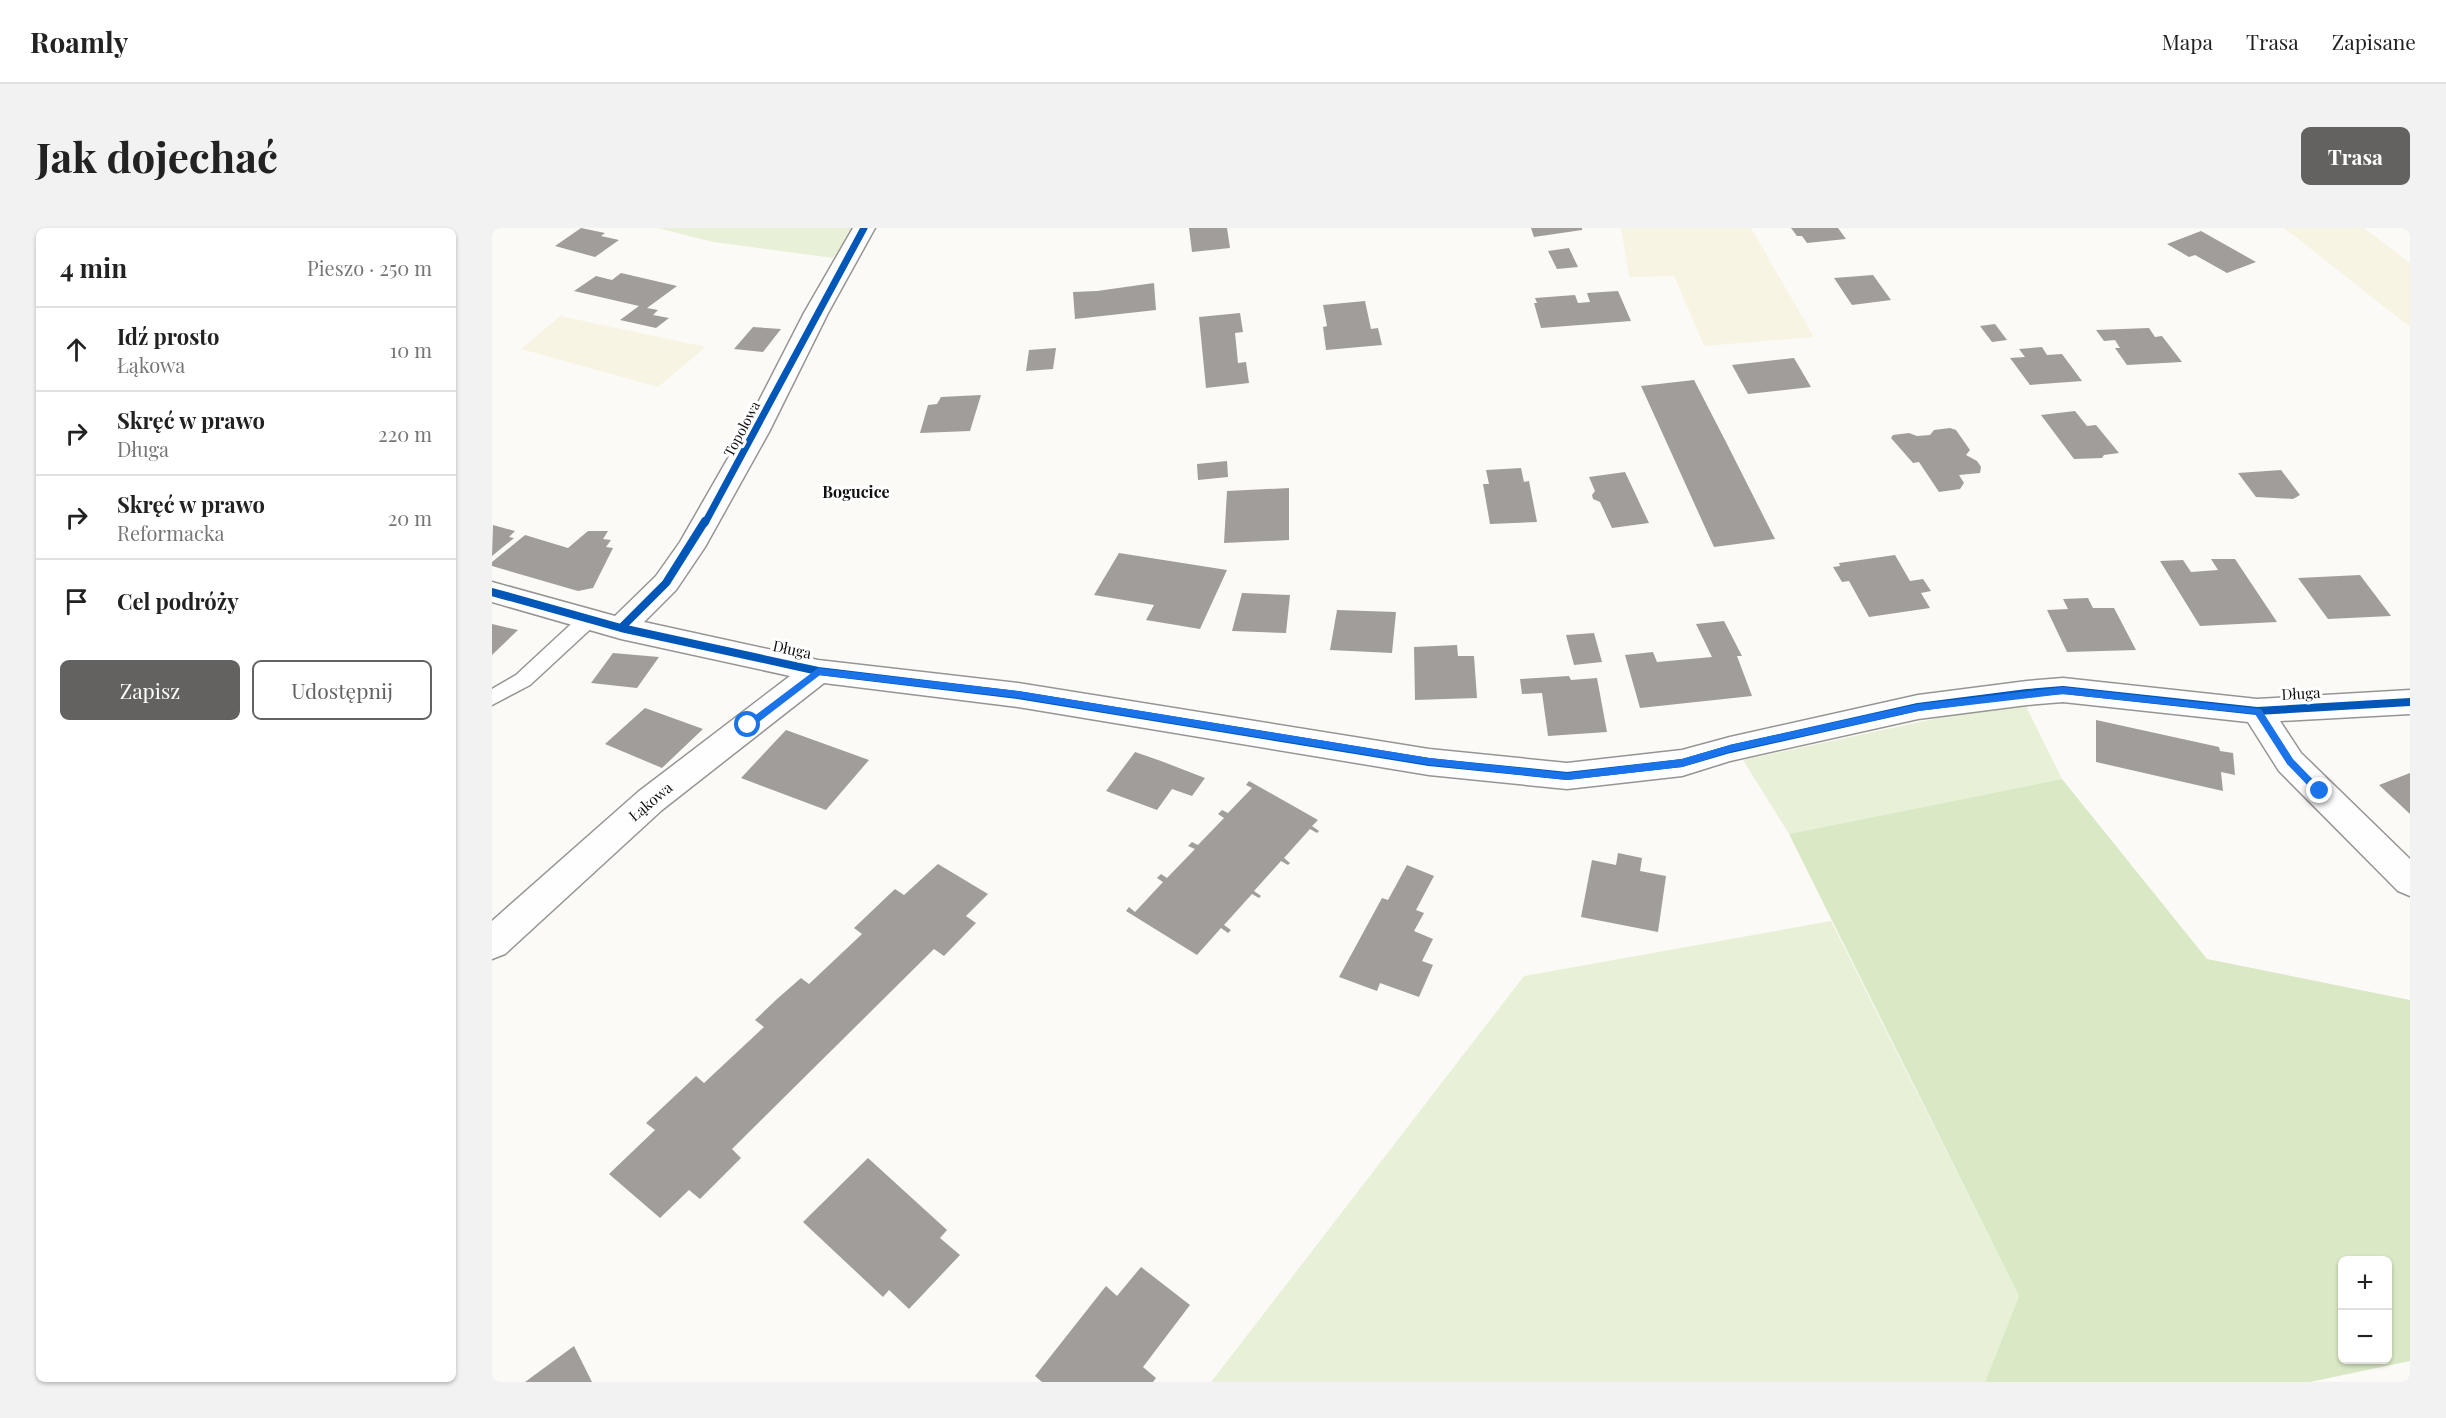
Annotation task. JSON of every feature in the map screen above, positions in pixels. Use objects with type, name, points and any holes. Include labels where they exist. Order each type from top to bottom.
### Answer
[{"type":"street","name":"Topolowa","points":[[621,628],[666,583],[691,547],[756,432],[816,313],[864,228]]},
{"type":"street","name":"Długa","points":[[492,592],[621,628],[818,671],[1018,695],[1429,762],[1567,776],[1682,763],[1730,749],[1918,707],[2027,693],[2063,690],[2257,711],[2410,702]]},
{"type":"street","name":"Łąkowa","points":[[492,943],[650,801],[818,671]]},
{"type":"street","points":[[2257,711],[2290,762],[2410,881]]},
{"type":"lane","points":[[492,698],[523,680],[590,618]]},
{"type":"shaded area","points":[[1621,228],[1751,228],[1814,337],[1704,346],[1674,276],[1629,277]]},
{"type":"shaded area","points":[[2284,228],[2364,228],[2410,263],[2410,327]]},
{"type":"shaded area","points":[[560,316],[706,347],[658,387],[521,349]]},
{"type":"green space","points":[[658,228],[853,228],[833,258],[713,242]]},
{"type":"green space","points":[[2026,706],[2062,779],[1789,834],[1743,760],[1957,714]]},
{"type":"green space","points":[[2062,779],[2207,959],[2410,1000],[2410,1361],[2310,1382],[1985,1382],[2019,1296],[1789,834]]},
{"type":"green space","points":[[1831,921],[2019,1296],[1985,1382],[1211,1382],[1524,976]]},
{"type":"building","points":[[581,228],[605,233],[601,236],[619,240],[595,257],[555,246]]},
{"type":"building","points":[[1189,228],[1227,228],[1230,248],[1192,252]]},
{"type":"building","points":[[1531,228],[1582,228],[1582,230],[1534,237]]},
{"type":"building","points":[[1791,228],[1838,228],[1846,239],[1807,243]]},
{"type":"building","points":[[2201,231],[2256,262],[2227,273],[2195,255],[2189,257],[2167,244]]},
{"type":"building","points":[[1569,248],[1578,267],[1557,269],[1548,251]]},
{"type":"building","points":[[621,273],[677,286],[647,308],[658,310],[653,315],[669,318],[656,328],[620,320],[639,306],[574,291],[596,276],[612,280]]},
{"type":"building","points":[[1873,275],[1891,300],[1852,305],[1834,278]]},
{"type":"building","points":[[1154,283],[1156,310],[1075,319],[1073,292]]},
{"type":"building","points":[[1618,291],[1631,321],[1541,328],[1534,303],[1537,303],[1535,298],[1575,295],[1578,303],[1590,302],[1587,293]]},
{"type":"building","points":[[1365,301],[1371,329],[1378,328],[1382,345],[1326,350],[1323,327],[1327,326],[1323,305]]},
{"type":"building","points":[[1240,313],[1243,332],[1235,333],[1238,363],[1246,362],[1249,383],[1206,388],[1199,317]]},
{"type":"building","points":[[1995,324],[2007,340],[1992,342],[1980,326]]},
{"type":"building","points":[[753,327],[781,329],[763,352],[734,349]]},
{"type":"building","points":[[2149,328],[2155,337],[2162,336],[2182,362],[2127,365],[2115,348],[2120,348],[2115,340],[2104,341],[2096,330]]},
{"type":"building","points":[[2042,347],[2047,355],[2062,354],[2082,381],[2030,385],[2010,358],[2025,357],[2019,349]]},
{"type":"building","points":[[1056,348],[1053,369],[1026,371],[1029,350]]},
{"type":"building","points":[[1794,358],[1811,387],[1748,394],[1732,365]]},
{"type":"building","points":[[1694,380],[1775,539],[1714,547],[1641,386]]},
{"type":"building","points":[[981,395],[970,431],[920,433],[928,405],[937,404],[941,397]]},
{"type":"building","points":[[2075,411],[2087,426],[2096,425],[2119,453],[2104,455],[2102,458],[2074,459],[2041,415]]},
{"type":"building","points":[[1950,428],[1956,430],[1970,450],[1966,455],[1977,461],[1981,467],[1980,473],[1959,475],[1964,483],[1960,489],[1939,492],[1919,462],[1913,463],[1891,438],[1893,435],[1909,433],[1917,436],[1930,435],[1934,430]]},
{"type":"building","points":[[1227,461],[1228,477],[1198,480],[1197,464]]},
{"type":"building","points":[[1521,468],[1524,482],[1529,481],[1537,522],[1490,524],[1483,484],[1489,484],[1486,470]]},
{"type":"building","points":[[2281,470],[2300,495],[2293,499],[2256,497],[2238,473]]},
{"type":"building","points":[[1625,472],[1649,523],[1612,528],[1600,502],[1593,499],[1592,495],[1595,491],[1589,477]]},
{"type":"building","points":[[1289,488],[1289,540],[1224,543],[1227,491]]},
{"type":"building","points":[[493,525],[515,531],[509,537],[514,538],[492,556]]},
{"type":"building","points":[[588,531],[608,531],[603,539],[611,540],[606,547],[613,548],[593,588],[578,591],[492,566],[492,562],[525,535],[568,548]]},
{"type":"building","points":[[1119,553],[1227,570],[1200,629],[1146,620],[1154,605],[1094,595]]},
{"type":"building","points":[[1895,555],[1910,581],[1923,579],[1931,591],[1921,593],[1930,608],[1869,617],[1849,581],[1842,582],[1833,567],[1840,566],[1839,563]]},
{"type":"building","points":[[2211,559],[2235,559],[2277,622],[2200,626],[2160,561],[2183,560],[2191,572],[2218,570]]},
{"type":"building","points":[[2360,575],[2391,616],[2328,619],[2298,578]]},
{"type":"building","points":[[1242,593],[1290,595],[1286,633],[1232,631]]},
{"type":"building","points":[[2088,598],[2093,608],[2114,608],[2136,650],[2067,652],[2047,610],[2068,609],[2063,599]]},
{"type":"building","points":[[1337,610],[1396,612],[1392,653],[1330,650]]},
{"type":"building","points":[[1724,621],[1742,656],[1737,656],[1752,696],[1640,708],[1625,655],[1653,652],[1657,662],[1712,657],[1696,624]]},
{"type":"building","points":[[492,624],[518,630],[492,655]]},
{"type":"building","points":[[1594,633],[1602,662],[1574,665],[1566,635]]},
{"type":"building","points":[[1457,645],[1458,656],[1474,656],[1477,698],[1415,700],[1414,647]]},
{"type":"building","points":[[613,653],[659,657],[637,688],[591,683]]},
{"type":"building","points":[[1569,676],[1571,680],[1597,678],[1607,732],[1548,736],[1542,693],[1522,694],[1520,679]]},
{"type":"building","points":[[645,708],[703,729],[662,768],[605,744]]},
{"type":"building","points":[[2096,720],[2219,747],[2220,751],[2233,753],[2235,775],[2221,772],[2223,791],[2096,762]]},
{"type":"building","points":[[786,730],[869,760],[826,810],[741,778]]},
{"type":"building","points":[[1135,752],[1205,778],[1192,796],[1172,789],[1157,810],[1106,791]]},
{"type":"building","points":[[2410,773],[2410,814],[2379,785]]},
{"type":"building","points":[[1249,781],[1318,820],[1312,826],[1319,831],[1317,833],[1310,829],[1284,858],[1290,863],[1288,865],[1281,861],[1254,891],[1261,896],[1259,898],[1252,894],[1224,925],[1231,930],[1228,933],[1221,928],[1197,955],[1126,911],[1129,907],[1135,912],[1163,882],[1157,878],[1161,874],[1167,878],[1195,849],[1188,846],[1192,842],[1198,845],[1224,818],[1218,814],[1222,810],[1228,813],[1252,788],[1246,785]]},
{"type":"building","points":[[1618,853],[1642,858],[1640,871],[1666,876],[1658,932],[1581,917],[1592,860],[1616,865]]},
{"type":"building","points":[[938,864],[988,894],[966,916],[976,923],[944,956],[934,949],[732,1149],[741,1158],[700,1199],[689,1190],[660,1218],[609,1174],[655,1130],[646,1123],[696,1076],[704,1083],[764,1027],[755,1020],[777,999],[801,978],[809,984],[862,934],[854,928],[895,889],[904,895]]},
{"type":"building","points":[[1407,865],[1434,876],[1416,910],[1424,913],[1414,931],[1433,939],[1422,961],[1433,965],[1419,997],[1380,983],[1377,991],[1339,977],[1382,898],[1388,900]]},
{"type":"building","points":[[868,1158],[947,1230],[940,1238],[960,1255],[909,1309],[889,1290],[883,1297],[803,1222]]},
{"type":"building","points":[[1141,1267],[1190,1305],[1143,1367],[1156,1378],[1153,1382],[1042,1382],[1035,1376],[1106,1286],[1117,1296]]},
{"type":"building","points":[[574,1346],[592,1382],[525,1382]]},
{"type":"cycle path","points":[[621,628],[666,583],[691,547],[756,432],[816,313],[864,228]]},
{"type":"cycle path","points":[[492,592],[621,628],[818,671],[1018,695],[1429,762],[1567,776],[1682,763],[1730,749],[1918,707],[2027,693],[2063,690],[2257,711],[2410,702]]},
{"type":"district","name":"Bogucice","points":[[856,492]]},
{"type":"route","points":[[748,725],[818,671],[1018,695],[1429,762],[1567,776],[1682,763],[1730,749],[1918,707],[2063,690],[2257,711],[2290,762],[2320,791]]}]
